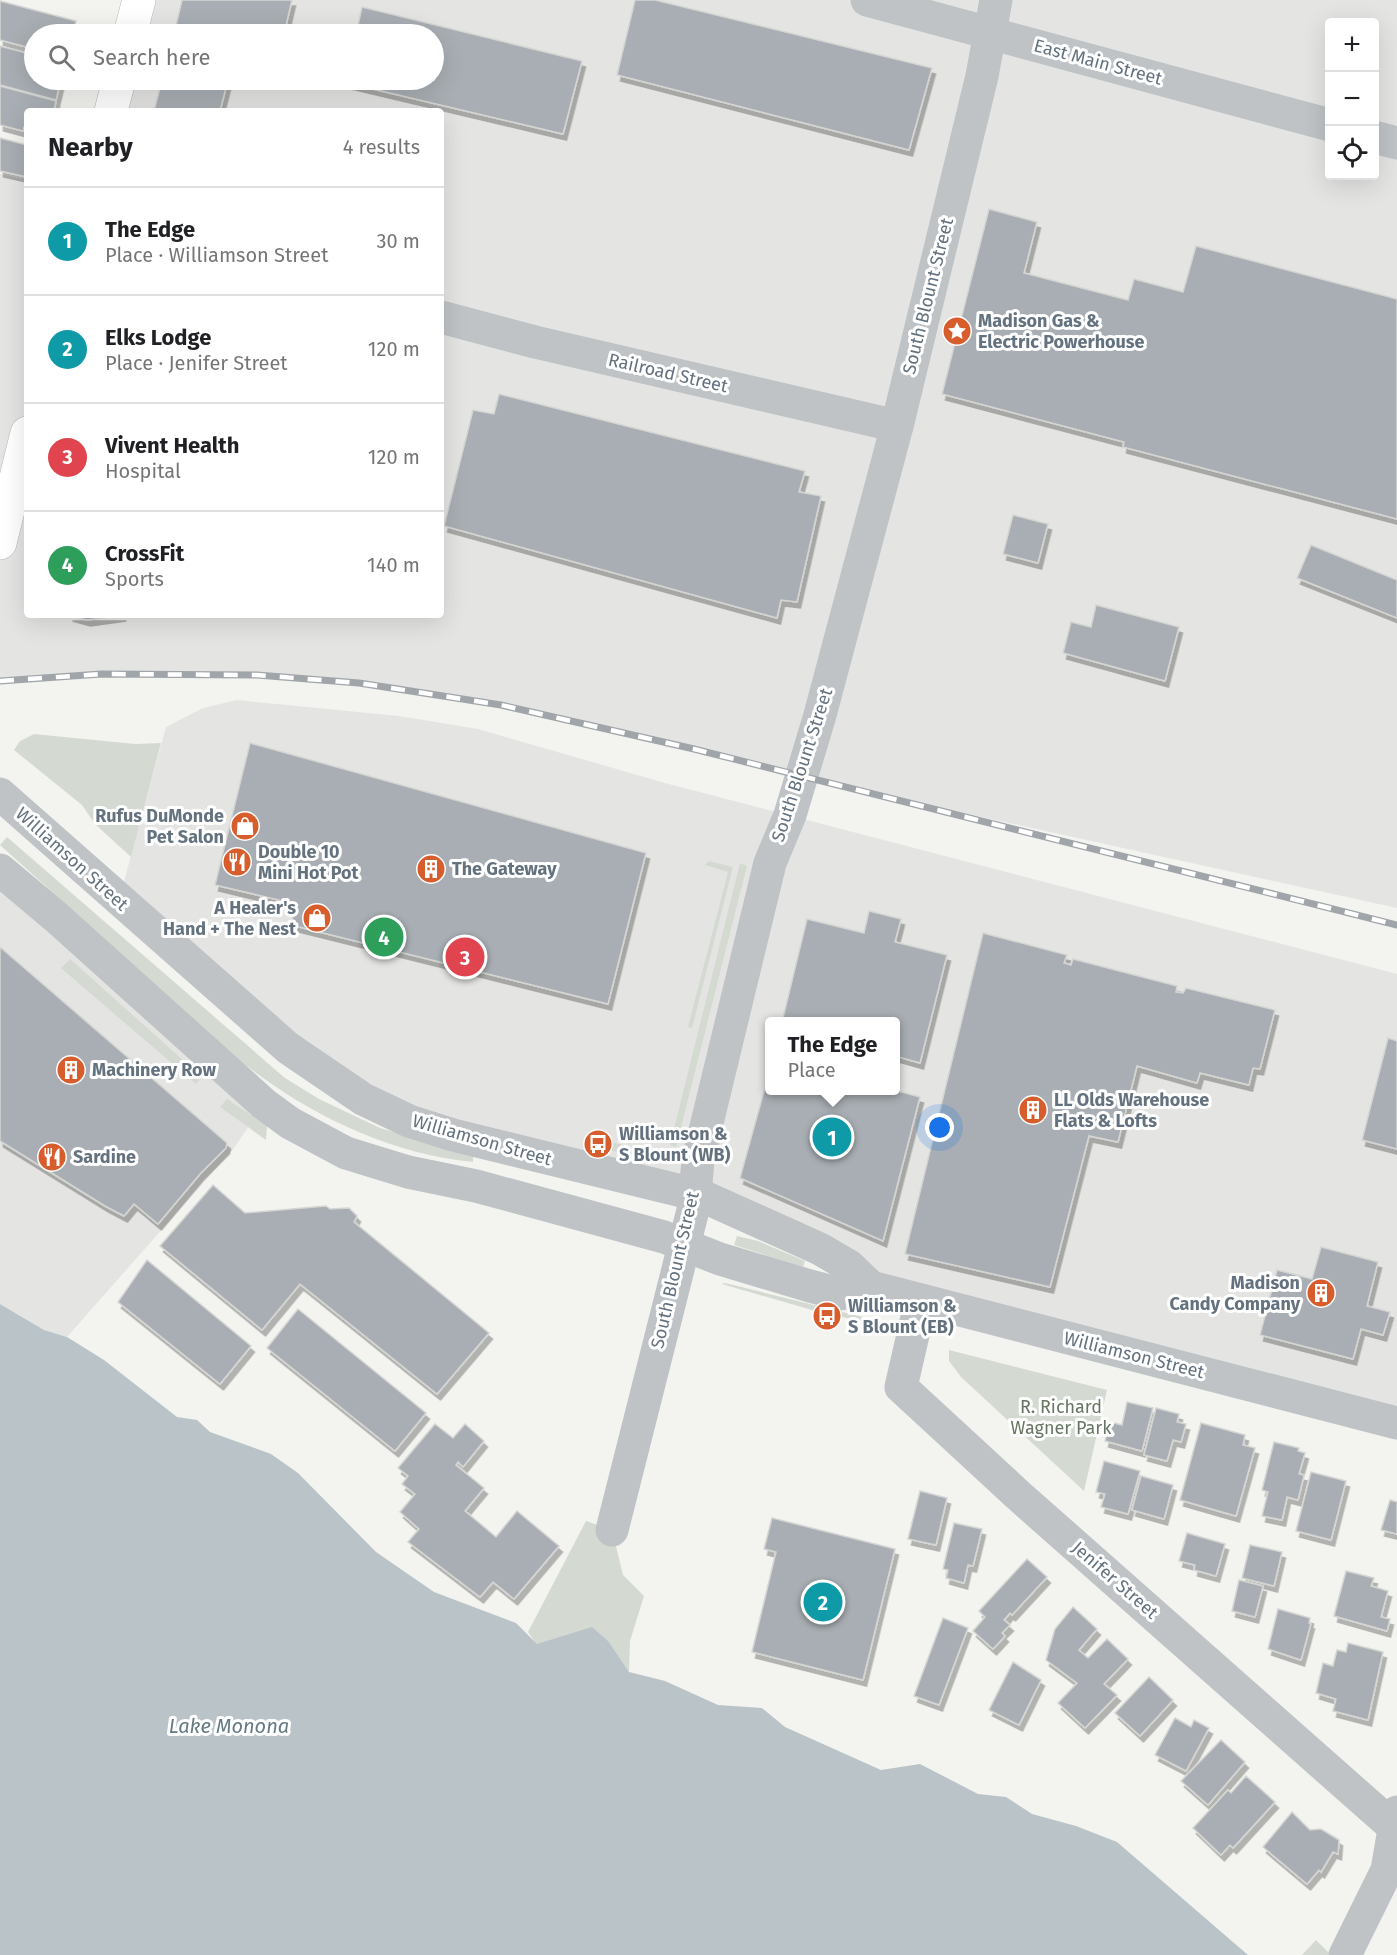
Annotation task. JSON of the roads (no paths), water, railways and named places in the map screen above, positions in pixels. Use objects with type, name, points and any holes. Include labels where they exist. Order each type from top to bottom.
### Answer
[{"type":"main road","points":[[133,24],[139,0]]},
{"type":"main road","points":[[112,108],[116,90]]},
{"type":"main road","points":[[0,543],[24,445]]},
{"type":"street","name":"East Main Street","points":[[867,0],[1325,124]]},
{"type":"street","name":"South Blount Street","points":[[612,1530],[684,1245],[695,1195],[698,1160],[770,863],[790,815],[820,715],[897,426],[996,0]]},
{"type":"street","points":[[1379,138],[1397,143]]},
{"type":"street","name":"Railroad Street","points":[[444,318],[535,342],[897,426]]},
{"type":"street","name":"Williamson Street","points":[[0,794],[288,1048],[356,1095],[409,1121],[453,1135],[695,1195],[820,1249],[849,1266],[871,1287]]},
{"type":"street","name":"Williamson Street","points":[[0,870],[56,917],[264,1104],[299,1128],[346,1153],[398,1169],[476,1186],[684,1245],[720,1259],[842,1294],[871,1287],[1397,1423]]},
{"type":"street","name":"Jenifer Street","points":[[921,1300],[901,1387],[1026,1502],[1396,1823]]},
{"type":"street","points":[[1345,1955],[1387,1870],[1396,1823]]},
{"type":"water","name":"Lake Monona","points":[[0,1304],[44,1330],[67,1337],[104,1360],[177,1417],[197,1420],[210,1432],[271,1454],[298,1473],[376,1552],[434,1592],[516,1623],[537,1644],[592,1627],[609,1642],[629,1672],[665,1681],[718,1705],[762,1708],[785,1727],[881,1770],[920,1764],[978,1794],[1006,1797],[1032,1814],[1076,1826],[1117,1842],[1248,1955],[0,1955]]},
{"type":"railway","points":[[0,681],[101,674],[257,675],[359,683],[501,705],[694,749],[1397,925]]},
{"type":"place","name":"Madison Gas & Electric Powerhouse","points":[[957,331]]},
{"type":"place","name":"Rufus DuMonde Pet Salon","points":[[245,826]]},
{"type":"place","name":"Double 10 Mini Hot Pot","points":[[237,862]]},
{"type":"place","name":"The Gateway","points":[[431,869]]},
{"type":"place","name":"A Healer's Hand + The Nest","points":[[317,918]]},
{"type":"place","name":"CrossFit","points":[[384,937]]},
{"type":"place","name":"Vivent Health","points":[[465,957]]},
{"type":"place","name":"Machinery Row","points":[[71,1070]]},
{"type":"place","name":"LL Olds Warehouse Flats & Lofts","points":[[1033,1110]]},
{"type":"place","name":"The Edge","points":[[832,1137]]},
{"type":"place","name":"Williamson & S Blount (WB)","points":[[598,1144]]},
{"type":"place","name":"Sardine","points":[[52,1157]]},
{"type":"place","name":"Madison Candy Company","points":[[1321,1293]]},
{"type":"place","name":"Williamson & S Blount (EB)","points":[[827,1316]]},
{"type":"place","name":"Elks Lodge","points":[[823,1602]]},
{"type":"park label","name":"R. Richard Wagner Park","points":[[1061,1417]]}]
